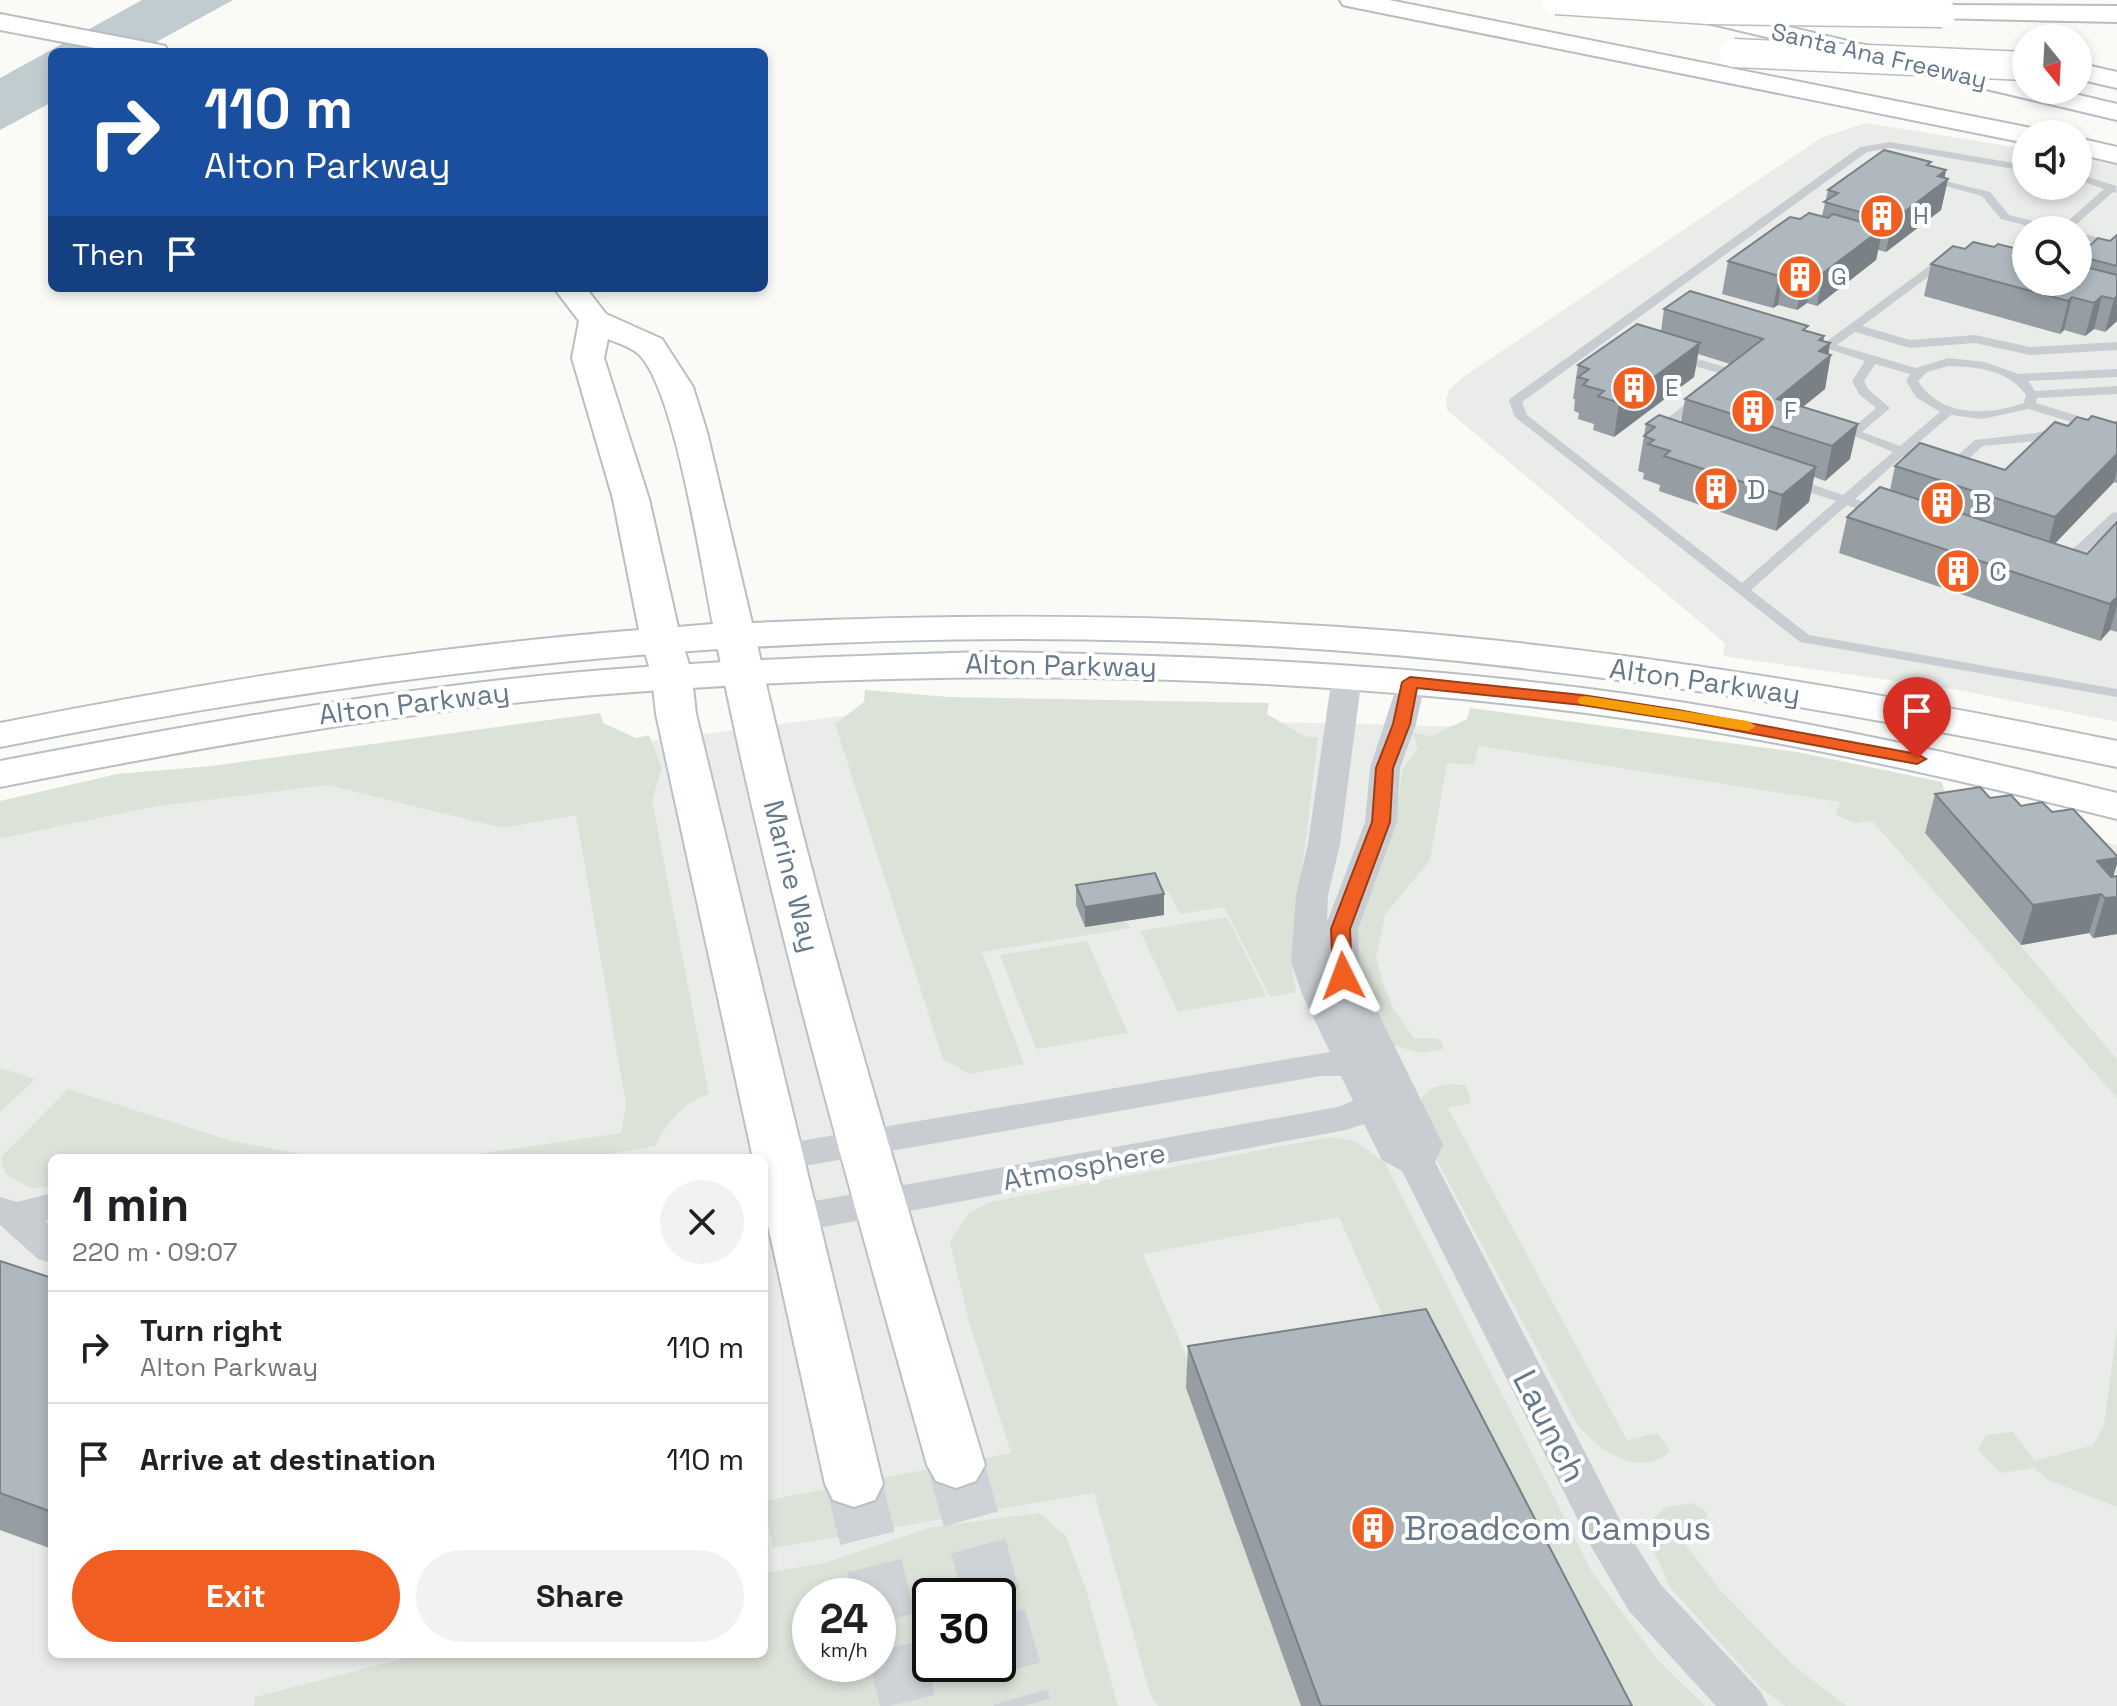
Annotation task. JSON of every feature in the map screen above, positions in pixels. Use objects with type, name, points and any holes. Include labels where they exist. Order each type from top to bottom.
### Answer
[{"type":"main road","points":[[1352,0],[2012,132]]},
{"type":"main road","points":[[1556,0],[1709,10],[2112,14]]},
{"type":"main road","name":"Santa Ana Freeway","points":[[1642,0],[2117,112]]},
{"type":"main road","name":"Santa Ana Freeway","points":[[1766,0],[2012,56]]},
{"type":"main road","points":[[1466,21],[1734,53],[2012,66]]},
{"type":"main road","points":[[0,22],[135,48]]},
{"type":"main road","points":[[0,39],[50,48]]},
{"type":"main road","points":[[2092,68],[2117,66]]},
{"type":"main road","points":[[2092,73],[2117,80]]},
{"type":"main road","points":[[2092,149],[2117,155]]},
{"type":"main road","name":"Marine Way","points":[[573,292],[595,321],[650,346],[676,387],[690,432],[754,728],[861,1144],[956,1465]]},
{"type":"main road","points":[[595,321],[588,358],[631,499],[667,658],[676,714],[771,1159],[778,1222],[854,1484]]},
{"type":"main road","name":"Alton Parkway","points":[[0,735],[168,703],[378,670],[667,658],[739,652],[867,629],[1097,627],[1279,635],[1563,661],[1750,687],[1936,718],[2117,754]]},
{"type":"main road","name":"Alton Parkway","points":[[739,652],[1347,676],[1582,700],[1776,731],[1946,765],[2117,806]]},
{"type":"main road","name":"Alton Parkway","points":[[0,774],[137,746],[321,715],[494,692],[667,658]]},
{"type":"street","name":"Launch","points":[[1347,676],[1336,764],[1312,895],[1308,962],[1319,994],[1379,1083]]},
{"type":"street","name":"Launch","points":[[1410,682],[1401,724],[1385,768],[1381,822],[1341,929],[1343,976],[1379,1083],[1395,1151],[1416,1162],[1610,1541],[1645,1598],[1745,1706]]},
{"type":"street","points":[[1336,764],[1385,768]]},
{"type":"street","points":[[771,1159],[1320,1064],[1379,1083]]},
{"type":"street","name":"Atmosphere","points":[[778,1222],[1346,1118],[1379,1083]]},
{"type":"street","points":[[7,1213],[48,1207]]},
{"type":"street","points":[[7,1213],[48,1246]]},
{"type":"lane","points":[[2012,166],[1890,145],[1864,149],[1515,401],[1521,417],[1805,639],[2117,693]]},
{"type":"lane","points":[[1847,161],[1863,164]]},
{"type":"lane","points":[[1909,175],[1986,194],[2005,217],[2012,219]]},
{"type":"lane","points":[[2092,182],[2114,189]]},
{"type":"lane","points":[[2081,216],[2114,189]]},
{"type":"lane","points":[[2092,239],[2117,246]]},
{"type":"lane","points":[[1828,346],[1937,265],[1967,264]]},
{"type":"lane","points":[[1659,296],[1673,301]]},
{"type":"lane","points":[[1851,327],[1910,344],[1975,339],[2030,351],[2117,346]]},
{"type":"lane","points":[[1606,335],[1621,339]]},
{"type":"lane","points":[[1800,338],[1916,372],[1929,366],[1971,363],[1994,367],[2026,385],[2030,400]]},
{"type":"lane","points":[[1667,353],[1728,372],[1656,434],[1670,439]]},
{"type":"lane","points":[[1872,359],[1858,381],[1863,391],[1884,408],[1853,433],[1950,468],[1979,443],[2037,437],[2061,430],[2077,420]]},
{"type":"lane","points":[[1916,372],[1912,381],[1916,392],[1948,411],[1995,415],[2030,400],[2117,390]]},
{"type":"lane","points":[[2018,378],[2117,373]]},
{"type":"lane","points":[[2030,400],[2077,420],[2111,430],[2117,420]]},
{"type":"lane","points":[[1742,590],[1843,499],[1948,411]]},
{"type":"lane","points":[[1771,474],[1900,519]]},
{"type":"lane","points":[[2056,573],[2117,516]]},
{"type":"shaded area","points":[[142,0],[233,0],[145,48],[55,48]]},
{"type":"shaded area","points":[[48,52],[48,104],[0,130],[0,78]]},
{"type":"shaded area","points":[[1866,123],[2012,147],[2012,200],[2092,200],[2092,160],[2117,164],[2117,722],[1959,690],[1723,656],[1725,643],[1447,410],[1449,390],[1463,377],[1821,138]]},
{"type":"shaded area","points":[[865,690],[949,697],[1269,703],[1267,714],[1304,736],[1318,738],[1291,960],[1296,992],[1270,997],[1224,907],[1180,914],[1168,891],[1077,905],[1085,927],[1126,920],[1130,928],[982,952],[1024,1064],[969,1074],[943,1059],[835,724],[864,702]]},
{"type":"shaded area","points":[[1470,708],[1797,752],[1942,782],[1952,829],[1926,834],[2117,1059],[2117,1098],[1872,821],[1854,823],[1836,815],[1840,802],[1479,746],[1474,765],[1447,763],[1430,860],[1385,915],[1376,957],[1394,1010],[1414,1038],[1437,1038],[1443,1043],[1443,1049],[1420,1053],[1385,1043],[1345,936],[1350,913],[1396,827],[1402,770],[1418,748],[1413,733],[1431,736],[1467,719]]},
{"type":"shaded area","points":[[872,712],[1476,727],[1945,797],[2117,845],[2117,1059],[1944,855],[2117,1076],[2117,1706],[0,1706],[0,839],[152,807]]},
{"type":"shaded area","points":[[600,713],[603,723],[636,738],[649,735],[662,768],[652,800],[709,1094],[677,1114],[655,1146],[608,1154],[478,1154],[621,1133],[626,1105],[576,815],[503,828],[327,785],[152,807],[0,839],[0,801],[117,774],[211,766]]},
{"type":"shaded area","points":[[1227,917],[1266,996],[1178,1012],[1140,931]]},
{"type":"shaded area","points":[[1087,941],[1128,1033],[1036,1049],[1000,955]]},
{"type":"shaded area","points":[[0,1068],[35,1079],[0,1112]]},
{"type":"shaded area","points":[[1466,1085],[1472,1103],[1448,1108],[1627,1440],[1657,1433],[1670,1451],[1658,1459],[1645,1463],[1620,1458],[1596,1443],[1577,1424],[1415,1119],[1421,1100],[1431,1089]]},
{"type":"shaded area","points":[[68,1089],[232,1141],[301,1154],[48,1154],[48,1187],[32,1189],[5,1173],[1,1157]]},
{"type":"shaded area","points":[[1330,1137],[1352,1140],[1384,1161],[1592,1572],[1655,1657],[1705,1706],[1601,1706],[1400,1355],[1339,1217],[1143,1254],[1199,1386],[1301,1706],[1158,1706],[1150,1694],[1094,1493],[773,1548],[768,1500],[1011,1453],[969,1322],[950,1242],[969,1213],[990,1202]]},
{"type":"shaded area","points":[[2117,1327],[2117,1507],[2048,1480],[2034,1468],[2001,1473],[1978,1450],[1986,1435],[2013,1432],[2035,1461],[2093,1445],[2104,1426]]},
{"type":"shaded area","points":[[1693,1503],[1707,1512],[1708,1535],[1681,1539],[1722,1592],[1791,1663],[1846,1706],[1785,1706],[1761,1688],[1670,1587],[1651,1545],[1651,1522],[1664,1508]]},
{"type":"shaded area","points":[[1039,1513],[1066,1536],[1086,1589],[1118,1706],[254,1706],[255,1697],[406,1658],[768,1658],[768,1572],[824,1563],[933,1527]]},
{"type":"building","points":[[1884,150],[1931,162],[1927,165],[1946,170],[1938,176],[1948,179],[1892,221],[1824,202],[1838,193],[1828,190]]},
{"type":"building","points":[[1809,213],[1828,218],[1833,214],[1883,228],[1823,273],[1814,270],[1803,278],[1783,272],[1779,276],[1728,261],[1790,217],[1800,219]]},
{"type":"building","points":[[2117,235],[2117,266],[2092,260],[2092,243],[2098,238],[2110,241]]},
{"type":"building","points":[[1973,242],[2012,248],[2012,286],[1931,264],[1953,246],[1965,249]]},
{"type":"building","points":[[2092,269],[2117,275],[2117,296],[2114,299],[2102,296],[2094,303],[2072,297],[2068,301],[2049,296],[2092,296]]},
{"type":"building","points":[[1690,291],[1808,326],[1803,330],[1824,336],[1819,340],[1830,343],[1819,351],[1831,355],[1777,399],[1858,424],[1832,446],[1685,399],[1763,339],[1664,309]]},
{"type":"building","points":[[1637,324],[1700,343],[1619,403],[1598,396],[1604,391],[1583,385],[1588,380],[1578,377],[1589,369],[1578,365]]},
{"type":"building","points":[[1659,415],[1816,467],[1782,495],[1664,456],[1670,451],[1648,444],[1654,440],[1644,436],[1655,427],[1646,424]]},
{"type":"building","points":[[2092,416],[2117,422],[2117,454],[2055,517],[1895,466],[1920,443],[2005,470],[2055,422],[2068,426],[2077,417],[2088,420]]},
{"type":"building","points":[[1880,487],[2087,554],[2117,522],[2117,597],[2110,604],[1847,517]]},
{"type":"building","points":[[1980,787],[1990,798],[2011,795],[2021,806],[2042,802],[2052,812],[2073,809],[2117,856],[2097,861],[2111,877],[2117,876],[2117,897],[2105,898],[2101,894],[2033,905],[1935,794]]},
{"type":"building","points":[[1155,873],[1164,894],[1085,907],[1076,885]]},
{"type":"building","points":[[0,1261],[48,1277],[48,1511],[0,1493]]},
{"type":"building","name":"Broadcom Campus","points":[[1426,1309],[1632,1706],[1321,1706],[1188,1346]]},
{"type":"tunnel","points":[[956,1465],[987,1578]]},
{"type":"tunnel","points":[[854,1484],[909,1706]]},
{"type":"tunnel","points":[[1016,1681],[1023,1706]]},
{"type":"slow traffic","points":[[1586,701],[1748,726]]},
{"type":"place","name":"H","points":[[1882,216]]},
{"type":"place","name":"G","points":[[1800,277]]},
{"type":"place","name":"E","points":[[1634,388]]},
{"type":"place","name":"F","points":[[1753,411]]},
{"type":"place","name":"D","points":[[1716,489]]},
{"type":"place","name":"B","points":[[1942,503]]},
{"type":"place","name":"C","points":[[1958,571]]},
{"type":"place","name":"Broadcom Campus","points":[[1373,1528]]},
{"type":"route","points":[[1343,976],[1341,929],[1381,822],[1385,768],[1401,724],[1410,682],[1582,700],[1833,741],[1917,759]]}]
